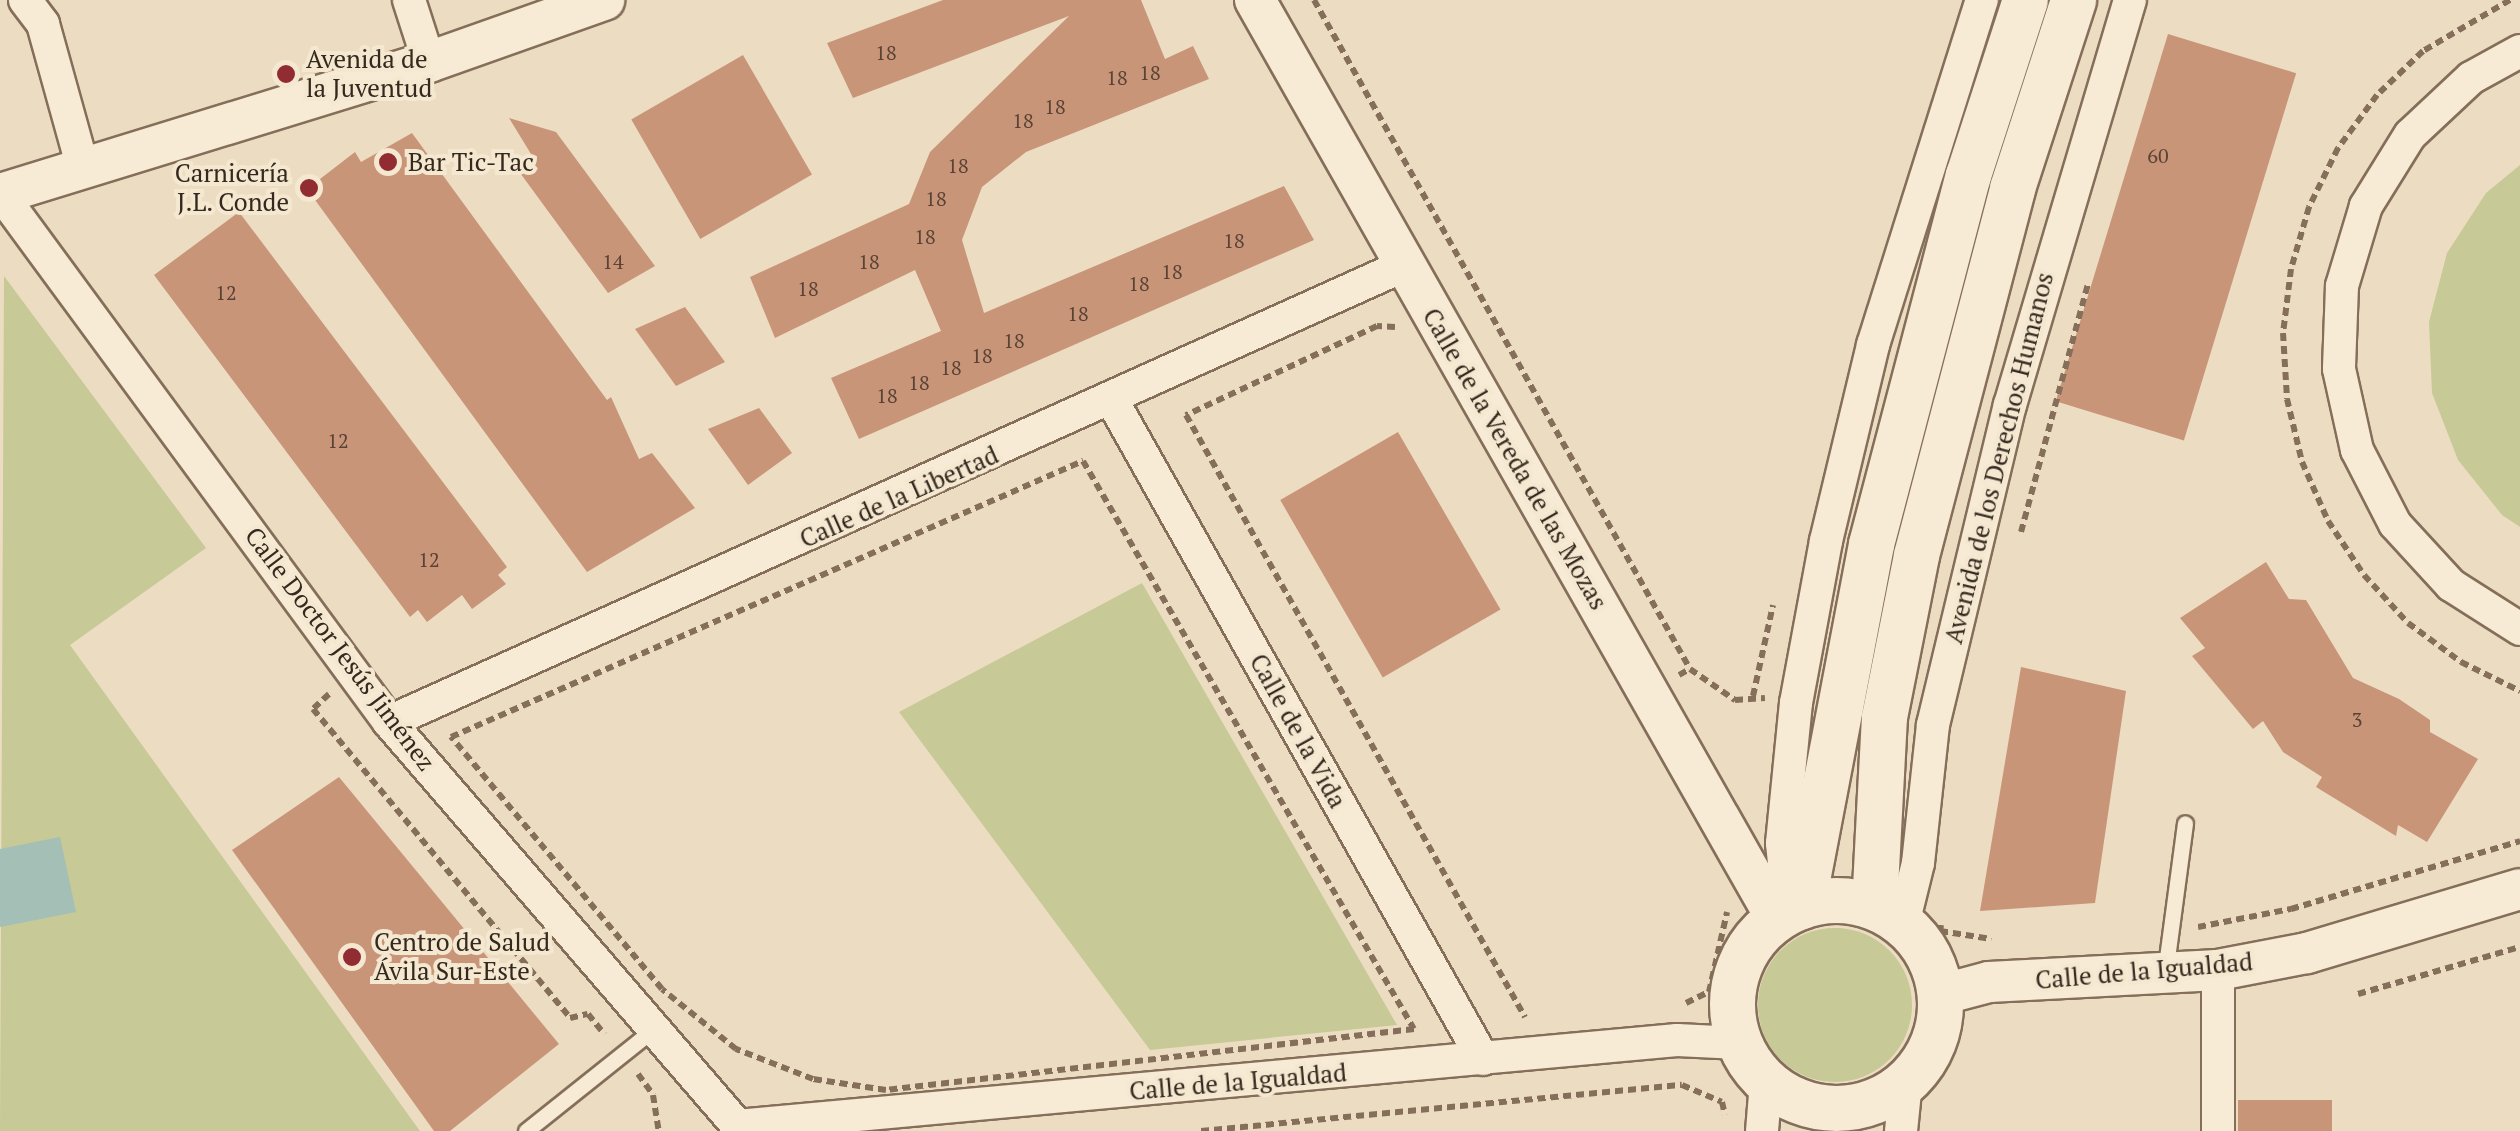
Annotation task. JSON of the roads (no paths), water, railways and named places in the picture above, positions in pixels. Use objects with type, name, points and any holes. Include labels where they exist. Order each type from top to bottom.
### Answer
[{"type":"main road","points":[[1789,912],[1871,544],[1968,175],[2025,0]]},
{"type":"main road","points":[[1906,914],[1838,900],[1789,912],[1750,946],[1736,977],[1739,1043],[1779,1111],[1853,1119],[1906,1082],[1933,1043],[1940,994],[1906,914],[1884,717],[1916,554],[2012,188],[2072,0]]},
{"type":"street","points":[[24,0],[44,24],[83,168]]},
{"type":"street","points":[[409,0],[429,62]]},
{"type":"street","points":[[0,194],[429,62],[604,0]]},
{"type":"street","name":"Calle de la Vereda de las Mozas","points":[[1254,0],[1648,692],[1789,912]]},
{"type":"street","points":[[1789,912],[1782,843],[1796,703],[1826,541],[1872,346],[1982,0]]},
{"type":"street","name":"Avenida de los Derechos Humanos","points":[[1906,914],[1918,863],[1933,725],[2000,443],[2130,0]]},
{"type":"street","points":[[2520,51],[2471,78],[2410,135],[2366,206],[2342,286],[2339,368],[2356,450],[2395,524],[2451,585],[2520,629]]},
{"type":"street","name":"Calle Doctor Jesús Jiménez","points":[[0,194],[390,722],[739,1128]]},
{"type":"street","name":"Calle de la Libertad","points":[[390,722],[1113,402],[1405,265]]},
{"type":"street","name":"Calle de la Vida","points":[[1113,402],[1484,1060]]},
{"type":"street","name":"Calle de la Igualdad","points":[[1940,994],[1989,982],[2218,970],[2307,953],[2520,889]]},
{"type":"street","points":[[2218,970],[2218,1131]]},
{"type":"street","name":"Calle de la Igualdad","points":[[739,1128],[1677,1040],[1739,1043]]},
{"type":"street","points":[[1901,1131],[1906,1082]]},
{"type":"lane","points":[[2165,972],[2167,932],[2185,824]]},
{"type":"lane","points":[[526,1131],[654,1029]]},
{"type":"place","name":"Avenida de la Juventud","points":[[286,74]]},
{"type":"place","name":"Bar Tic-Tac","points":[[388,162]]},
{"type":"place","name":"Carnicería J.L. Conde","points":[[309,188]]},
{"type":"place","name":"Centro de Salud Ávila Sur-Este","points":[[352,957]]}]
